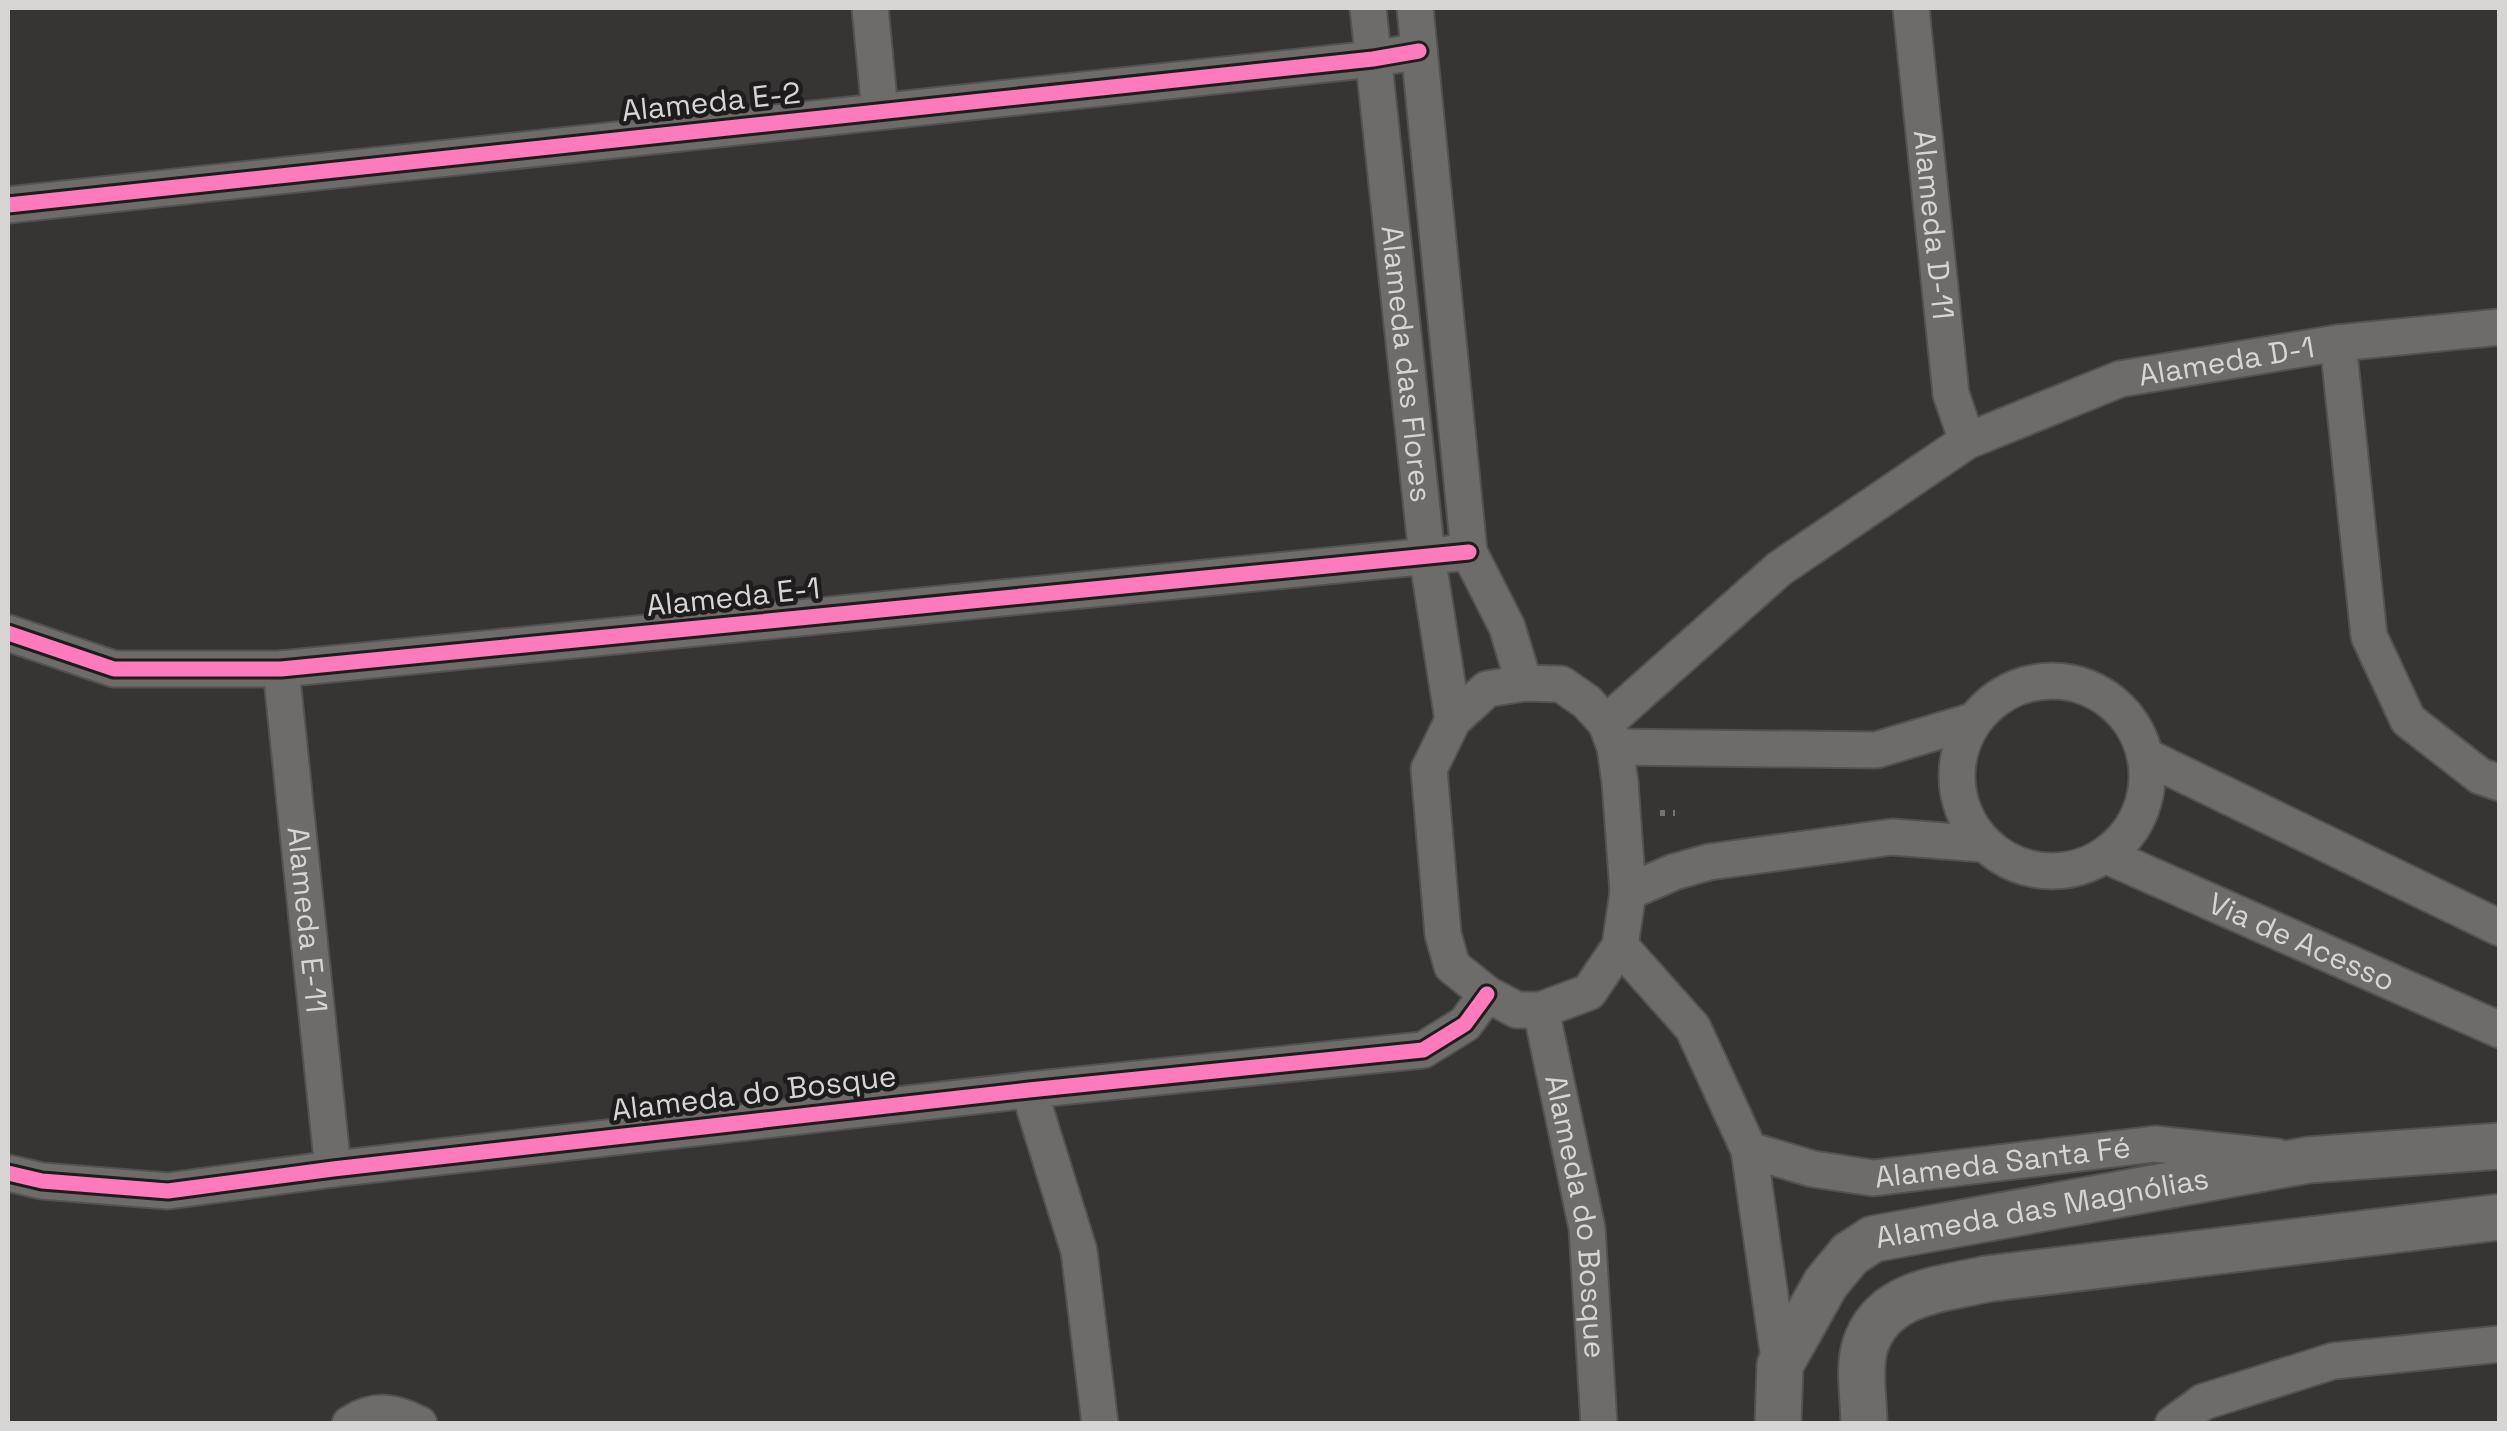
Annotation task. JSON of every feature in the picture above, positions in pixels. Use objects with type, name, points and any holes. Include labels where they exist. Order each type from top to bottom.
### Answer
[{"type":"street","points":[[870,8],[880,112]]},
{"type":"street","name":"Alameda das Flores","points":[[1368,8],[1427,556],[1453,720]]},
{"type":"street","name":"Alameda das Flores","points":[[1415,8],[1469,552],[1507,627],[1524,683]]},
{"type":"street","name":"Alameda D-11","points":[[1911,8],[1951,394],[1967,441]]},
{"type":"street","name":"Alameda E-2","points":[[8,204],[1419,51]]},
{"type":"street","name":"Alameda D-1","points":[[1967,441],[2120,379],[2338,343],[2500,327]]},
{"type":"street","points":[[2338,343],[2369,636],[2408,720],[2480,776],[2500,782]]},
{"type":"street","points":[[1611,735],[1779,570],[1967,441]]},
{"type":"street","name":"Alameda E-1","points":[[8,632],[114,668],[281,670],[1469,552]]},
{"type":"street","name":"Alameda E-11","points":[[281,670],[333,1169]]},
{"type":"street","points":[[2043,680],[2072,681],[2098,690],[2120,707],[2136,730],[2146,756],[2147,784],[2140,812],[2126,836],[2105,855],[2069,869],[2029,869],[2005,860],[1984,844],[1964,817],[1956,785],[1959,752],[1973,722],[1992,701],[2016,686],[2043,680]]},
{"type":"street","points":[[1561,684],[1586,702],[1611,735],[1628,892],[1620,946],[1590,992],[1541,1010],[1517,1010],[1487,994],[1452,966],[1443,934],[1429,769],[1453,720],[1487,688],[1561,684]]},
{"type":"street","points":[[1611,735],[1876,750],[1973,722]]},
{"type":"street","points":[[2146,756],[2500,928]]},
{"type":"street","points":[[1628,892],[1709,862],[1892,837],[1984,844]]},
{"type":"street","name":"Via de Acesso","points":[[2105,855],[2500,1030]]},
{"type":"street","points":[[1620,946],[1693,1028],[1749,1150]]},
{"type":"street","name":"Alameda do Bosque","points":[[8,1173],[42,1181],[168,1191],[1028,1090],[1423,1050],[1465,1024],[1487,994]]},
{"type":"street","name":"Alameda do Bosque","points":[[1541,1010],[1586,1228],[1599,1424]]},
{"type":"street","points":[[1028,1090],[1079,1251],[1100,1424]]},
{"type":"street","name":"Alameda Santa Fé","points":[[1749,1150],[1812,1169],[1873,1178],[2155,1144],[2308,1160],[2500,1146]]},
{"type":"street","name":"Alameda das Magnólias","points":[[1749,1150],[1780,1365],[1778,1424]]},
{"type":"street","name":"Alameda das Magnólias","points":[[1780,1365],[1826,1283],[1850,1254],[1872,1239],[2308,1160]]},
{"type":"street","name":"Alameda das Magnólias","points":[[1864,1424],[1864,1348],[1878,1318],[1904,1298],[1986,1279],[2500,1216]]},
{"type":"street","points":[[2173,1424],[2203,1402],[2333,1362],[2500,1344]]},
{"type":"street","points":[[350,1424],[367,1413],[407,1418]]},
{"type":"cycle path","points":[[8,205],[1419,51]]},
{"type":"cycle path","points":[[8,633],[114,669],[281,669],[1469,552]]},
{"type":"cycle path","points":[[8,1173],[42,1181],[168,1191],[1029,1090],[1423,1050],[1465,1024],[1487,994]]}]
